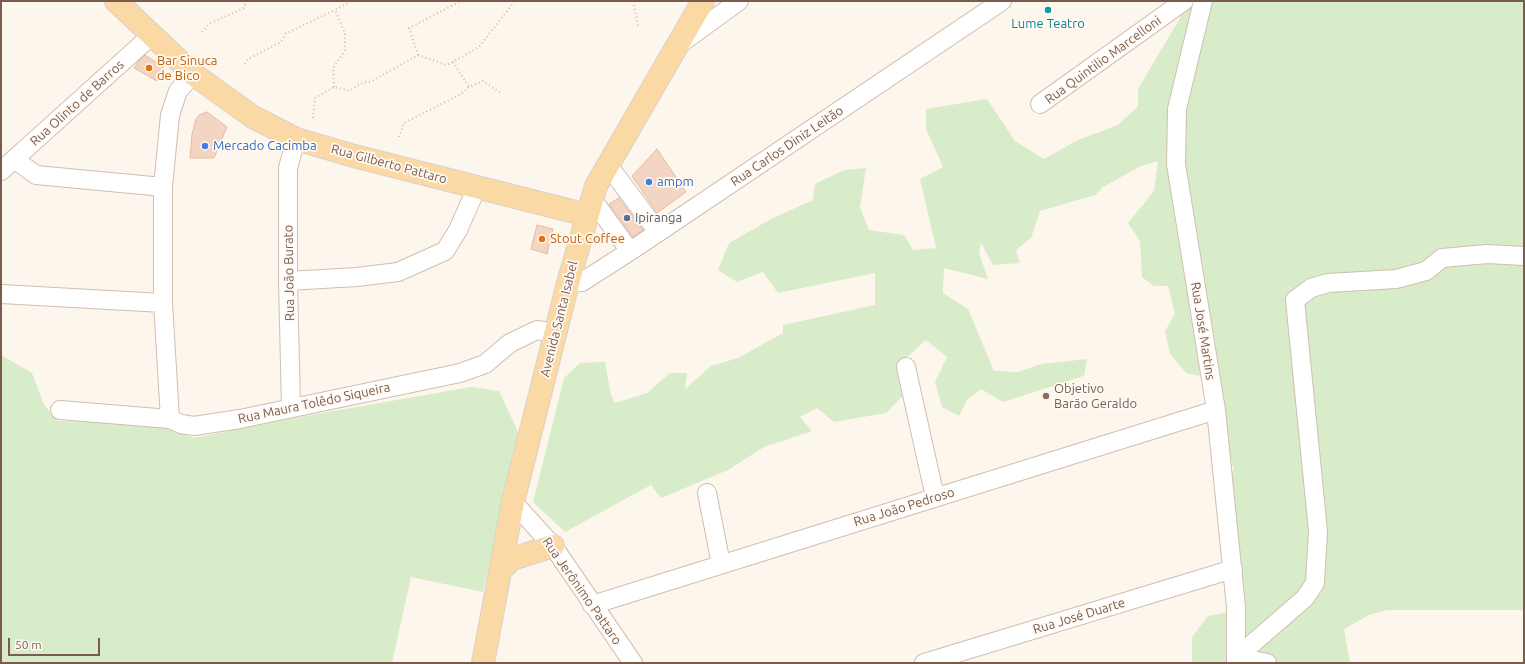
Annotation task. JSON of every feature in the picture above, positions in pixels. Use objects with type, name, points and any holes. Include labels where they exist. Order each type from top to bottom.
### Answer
[{"type":"main road","name":"Rua Gilberto Pattaro","points":[[116,1],[193,74],[253,116],[296,139],[477,187],[590,207]]},
{"type":"main road","name":"Avenida Santa Isabel","points":[[482,663],[513,502],[568,283],[597,184],[703,1]]},
{"type":"main road","points":[[501,570],[512,559],[553,546]]},
{"type":"street","points":[[678,45],[739,1]]},
{"type":"street","name":"Rua Carlos Diniz Leitão","points":[[568,283],[582,282],[630,251],[1002,1]]},
{"type":"street","name":"Rua Quintilio Marcelloni","points":[[1040,104],[1184,1]]},
{"type":"street","name":"Rua José Martins","points":[[1203,1],[1177,109],[1176,164],[1216,410],[1233,569],[1236,607],[1236,660]]},
{"type":"street","name":"Rua Olinto de Barros","points":[[1,171],[152,35]]},
{"type":"street","points":[[170,419],[163,303],[163,187],[170,115],[178,92],[193,74]]},
{"type":"street","name":"Rua João Burato","points":[[291,407],[288,281],[288,168],[296,139]]},
{"type":"street","points":[[14,159],[36,175],[163,187]]},
{"type":"street","points":[[608,165],[658,232]]},
{"type":"street","points":[[288,281],[356,277],[398,272],[445,250],[458,230],[477,187]]},
{"type":"street","points":[[590,207],[630,251]]},
{"type":"street","points":[[1236,660],[1304,598],[1315,583],[1318,531],[1295,300],[1311,288],[1328,283],[1396,279],[1426,271],[1442,258],[1487,254],[1524,256]]},
{"type":"street","points":[[1,294],[163,303]]},
{"type":"street","name":"Rua Maura Tolêdo Siqueira","points":[[60,410],[170,419],[181,424],[194,426],[240,419],[291,407],[460,373],[485,364],[510,344],[537,330],[556,333]]},
{"type":"street","points":[[906,367],[935,497]]},
{"type":"street","name":"Rua João Pedroso","points":[[592,605],[1216,410]]},
{"type":"street","points":[[708,493],[721,564]]},
{"type":"street","name":"Rua Jerônimo Pattaro","points":[[513,502],[553,546],[592,605],[634,663]]},
{"type":"street","name":"Rua José Duarte","points":[[924,663],[1233,569]]},
{"type":"street","points":[[1236,660],[1267,663]]},
{"type":"path","points":[[202,32],[209,24],[244,8],[246,1]]},
{"type":"path","points":[[245,64],[248,59],[281,42],[285,34],[351,1]]},
{"type":"path","points":[[418,55],[409,28],[461,1]]},
{"type":"path","points":[[634,1],[638,26]]},
{"type":"path","points":[[313,118],[315,98],[334,87],[349,91],[364,82],[370,82],[418,55],[447,65],[479,47],[514,2]]},
{"type":"path","points":[[334,87],[333,68],[345,51],[345,33],[335,10]]},
{"type":"path","points":[[453,62],[469,88]]},
{"type":"path","points":[[400,136],[404,123],[483,81],[502,94]]},
{"type":"green space","points":[[1190,1],[1524,1],[1524,610],[1386,610],[1369,615],[1344,629],[1350,663],[1192,663],[1192,637],[1208,616],[1230,612],[1214,490],[1234,469],[1201,376],[1186,373],[1170,354],[1165,331],[1175,314],[1168,286],[1154,286],[1142,277],[1140,241],[1128,223],[1154,191],[1158,161],[1139,167],[1103,187],[1095,195],[1040,211],[1031,238],[1016,250],[1020,263],[993,265],[981,243],[979,253],[988,279],[944,268],[943,293],[968,309],[994,371],[1018,372],[1041,364],[1087,359],[1084,376],[1003,402],[981,389],[967,400],[959,416],[942,407],[935,382],[947,357],[926,340],[906,358],[904,395],[886,413],[834,422],[817,408],[800,417],[812,431],[764,447],[728,470],[661,498],[651,485],[565,532],[533,502],[564,378],[580,363],[605,362],[611,395],[615,403],[647,393],[670,373],[687,373],[685,389],[711,366],[738,358],[783,333],[783,325],[875,305],[875,273],[778,293],[763,272],[737,282],[718,270],[729,243],[771,219],[813,200],[815,184],[844,170],[866,168],[860,207],[869,230],[904,235],[913,250],[936,248],[920,179],[943,167],[926,129],[926,109],[987,99],[1015,141],[1044,159],[1078,140],[1118,125],[1138,106],[1138,89]]},
{"type":"green space","points":[[1,355],[32,373],[44,405],[58,421],[154,423],[194,438],[294,418],[471,387],[499,391],[519,434],[483,592],[411,577],[392,663],[1,663]]},
{"type":"building","name":"Bar Sinuca de Bico","points":[[145,55],[163,67],[157,81],[134,68]]},
{"type":"building","name":"Mercado Cacimba","points":[[207,112],[227,127],[214,158],[190,158],[192,134],[196,119],[199,115]]},
{"type":"building","points":[[657,149],[686,192],[657,213],[632,176]]},
{"type":"building","points":[[619,198],[643,230],[633,237],[609,204]]},
{"type":"building","name":"Stout Coffee","points":[[537,225],[553,229],[547,254],[531,249]]},
{"type":"place","name":"Lume Teatro","points":[[1048,10]]},
{"type":"place","name":"Bar Sinuca de Bico","points":[[149,68]]},
{"type":"place","name":"Mercado Cacimba","points":[[205,146]]},
{"type":"place","name":"ampm","points":[[649,182]]},
{"type":"place","name":"Ipiranga","points":[[627,218]]},
{"type":"place","name":"Stout Coffee","points":[[542,239]]},
{"type":"place","name":"Objetivo Barão Geraldo","points":[[1046,396]]}]
